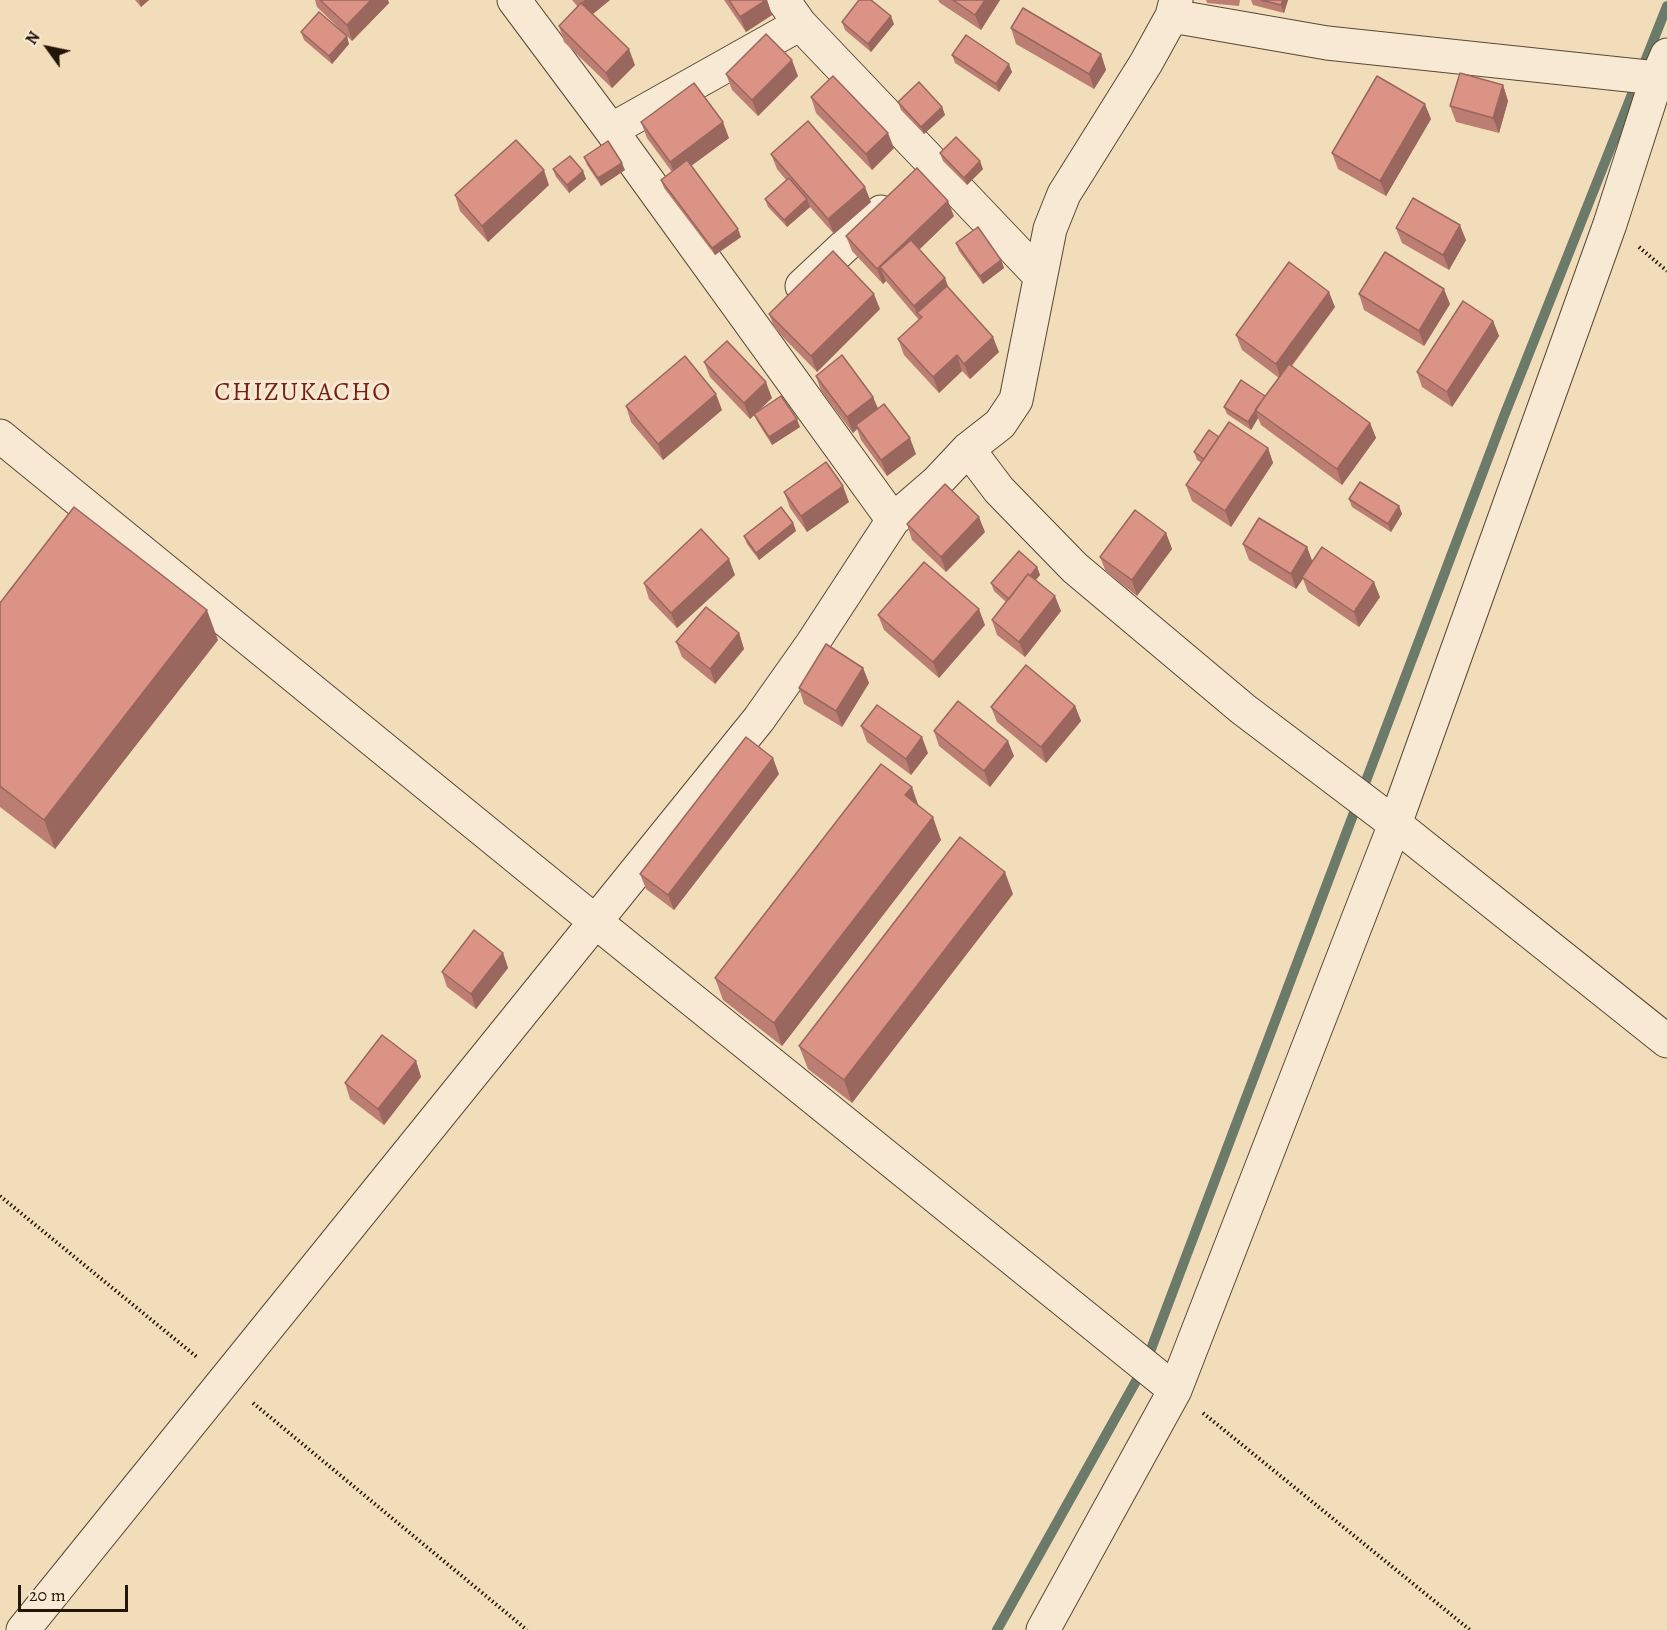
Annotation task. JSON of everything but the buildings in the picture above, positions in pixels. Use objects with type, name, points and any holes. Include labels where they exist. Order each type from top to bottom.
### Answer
[{"type":"street","points":[[514,0],[611,130],[893,520]]},
{"type":"street","points":[[23,1630],[759,719],[812,644],[893,520],[937,482],[968,449],[1000,424],[1016,400],[1050,229],[1064,194],[1146,63],[1174,8],[1328,43],[1662,67],[1606,235],[1395,824],[1175,1390],[1043,1630]]},
{"type":"street","points":[[611,130],[792,12],[1040,276]]},
{"type":"street","points":[[755,330],[933,164]]},
{"type":"street","points":[[0,436],[1175,1390]]},
{"type":"street","points":[[968,449],[999,490],[1075,568],[1243,709],[1395,824],[1667,1041]]},
{"type":"path","points":[[0,1196],[527,1630]]},
{"type":"path","points":[[1175,1390],[1470,1630]]},
{"type":"waterway","points":[[997,1630],[1145,1365],[1504,416],[1667,6]]},
{"type":"district","name":"CHIZUKACHO","points":[[303,394]]}]
